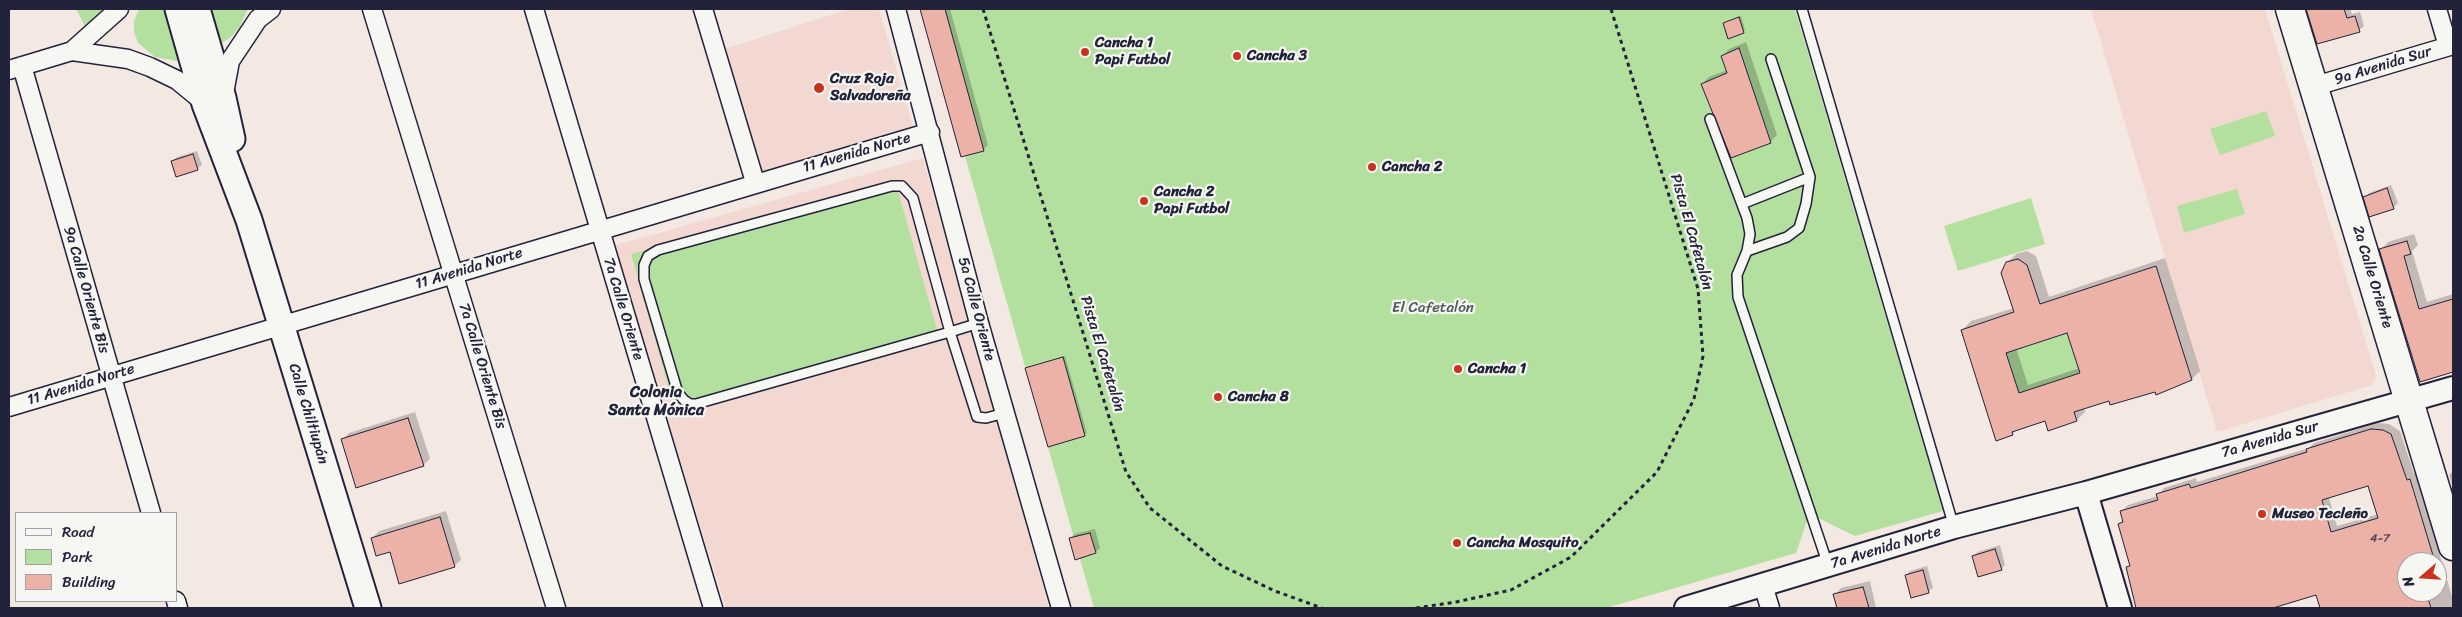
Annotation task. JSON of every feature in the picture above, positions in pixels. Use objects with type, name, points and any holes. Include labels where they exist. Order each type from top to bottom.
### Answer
[{"type":"main road","name":"Calle Chiltiupán","points":[[178,9],[214,101],[368,608]]},
{"type":"main road","name":"Calle Chiltiupán","points":[[197,9],[214,101]]},
{"type":"main road","name":"2a Calle Oriente","points":[[2290,9],[2312,87],[2410,400],[2453,546]]},
{"type":"street","points":[[16,68],[72,51],[119,9]]},
{"type":"street","points":[[72,51],[128,59],[177,80],[214,101],[230,61],[258,19],[270,9]]},
{"type":"street","name":"7a Calle Oriente Bis","points":[[372,9],[556,608]]},
{"type":"street","name":"7a Calle Oriente","points":[[534,9],[713,608]]},
{"type":"street","points":[[702,9],[755,182]]},
{"type":"street","name":"5a Calle Oriente","points":[[896,9],[979,323],[1061,608]]},
{"type":"street","points":[[2437,9],[2450,45]]},
{"type":"street","name":"9a Avenida Sur","points":[[2312,87],[2450,45]]},
{"type":"street","name":"9a Calle Oriente Bis","points":[[16,68],[151,512]]},
{"type":"street","name":"11 Avenida Norte","points":[[9,407],[755,182],[930,132]]},
{"type":"street","name":"7a Avenida Sur","points":[[2086,493],[2453,388]]},
{"type":"street","points":[[2086,493],[2120,608]]},
{"type":"street","name":"7a Avenida Norte","points":[[1686,608],[1954,528],[2086,493]]},
{"type":"street","points":[[1763,585],[1770,608]]},
{"type":"lane","points":[[1802,9],[1954,528]]},
{"type":"lane","points":[[1747,251],[1787,237],[1799,228],[1806,204],[1810,177],[1771,59]]},
{"type":"lane","points":[[1710,120],[1742,204],[1750,234],[1747,251],[1737,274],[1738,297],[1828,566]]},
{"type":"lane","points":[[1742,204],[1810,177]]},
{"type":"lane","points":[[979,323],[950,332],[690,404],[678,393],[644,279],[644,265],[648,256],[658,250],[826,203],[902,186],[913,198],[950,332],[977,417],[986,418],[1005,413]]},
{"type":"path","name":"Pista El Cafetalón","points":[[983,9],[1126,472],[1150,508],[1222,566],[1275,592],[1322,608]]},
{"type":"path","name":"Pista El Cafetalón","points":[[1416,608],[1456,602],[1511,590],[1571,558],[1657,472],[1694,399],[1703,356],[1698,289],[1611,9]]},
{"type":"shaded area","name":"Cruz Roja Salvadoreña","points":[[849,9],[879,9],[913,127],[762,174],[725,49]]},
{"type":"shaded area","points":[[2091,9],[2265,9],[2375,372],[2376,377],[2372,385],[2217,432]]},
{"type":"shaded area","points":[[923,158],[1049,608],[726,608],[613,246]]},
{"type":"green space","points":[[76,9],[109,9],[86,28]]},
{"type":"green space","points":[[139,9],[166,9],[182,62],[155,57],[138,43],[134,32],[134,21]]},
{"type":"green space","points":[[212,9],[248,9],[239,28],[222,43]]},
{"type":"green space","name":"El Cafetalón","points":[[923,9],[1795,9],[1943,511],[1855,536],[1814,516],[1808,518],[1796,553],[1606,608],[1094,608]]},
{"type":"green space","points":[[2266,111],[2275,136],[2220,155],[2210,129]]},
{"type":"green space","points":[[895,180],[938,333],[674,407],[631,254]]},
{"type":"green space","points":[[2237,189],[2245,214],[2184,233],[2177,206]]},
{"type":"green space","points":[[2031,198],[2045,244],[1958,271],[1944,226]]},
{"type":"green space","points":[[2067,333],[2080,373],[2019,393],[2006,353]]},
{"type":"building","points":[[920,9],[945,9],[984,151],[961,157]]},
{"type":"building","points":[[2306,9],[2344,9],[2347,18],[2355,16],[2360,32],[2317,44]]},
{"type":"building","points":[[1739,17],[1744,33],[1728,39],[1723,23]]},
{"type":"building","points":[[1739,48],[1771,143],[1731,158],[1701,84],[1727,73],[1721,56]]},
{"type":"building","points":[[193,154],[198,170],[176,177],[171,161]]},
{"type":"building","points":[[2387,188],[2394,209],[2369,217],[2363,197]]},
{"type":"building","points":[[2407,241],[2411,254],[2404,256],[2419,309],[2453,299],[2453,372],[2420,382],[2379,249]]},
{"type":"building","points":[[2018,259],[2027,265],[2040,304],[2156,266],[2192,380],[2156,395],[2155,392],[2110,405],[2109,401],[2074,412],[2077,421],[2048,431],[2045,421],[2012,432],[2013,435],[1996,441],[1961,330],[2014,312],[2001,273],[2006,262]],"holes":[[[2067,333],[2080,373],[2019,393],[2006,353]]]},
{"type":"building","points":[[1063,357],[1085,436],[1048,447],[1025,368]]},
{"type":"building","points":[[408,418],[424,466],[356,488],[341,439]]},
{"type":"building","points":[[2371,429],[2383,430],[2391,434],[2407,480],[2410,479],[2432,552],[2397,552],[2397,602],[2429,602],[2431,608],[2320,608],[2316,595],[2273,608],[2136,608],[2126,567],[2130,566],[2118,524],[2123,522],[2120,511],[2158,500],[2156,494],[2189,484],[2191,488],[2307,452],[2306,449]],"holes":[[[2368,486],[2378,518],[2331,532],[2322,500]]]},
{"type":"building","points":[[440,517],[455,567],[399,584],[390,552],[376,556],[371,538]]},
{"type":"building","points":[[1090,533],[1096,553],[1075,560],[1069,538]]},
{"type":"building","points":[[1995,549],[2002,570],[1978,577],[1972,556]]},
{"type":"building","points":[[1923,570],[1929,593],[1911,598],[1905,575]]},
{"type":"building","points":[[1863,587],[1869,608],[1837,608],[1833,594]]},
{"type":"place","name":"Cancha 1 Papi Futbol","points":[[1085,52]]},
{"type":"place","name":"Cancha 3","points":[[1237,56]]},
{"type":"place","name":"Cruz Roja Salvadoreña","points":[[819,88]]},
{"type":"place","name":"Cancha 2","points":[[1372,167]]},
{"type":"place","name":"Cancha 2 Papi Futbol","points":[[1144,201]]},
{"type":"place","name":"Cancha 1","points":[[1458,369]]},
{"type":"place","name":"Cancha 8","points":[[1218,397]]},
{"type":"place","name":"Museo Tecleño","points":[[2262,514]]},
{"type":"place","name":"Cancha Mosquito","points":[[1457,543]]},
{"type":"district","name":"Colonia Santa Mónica","points":[[656,402]]}]
